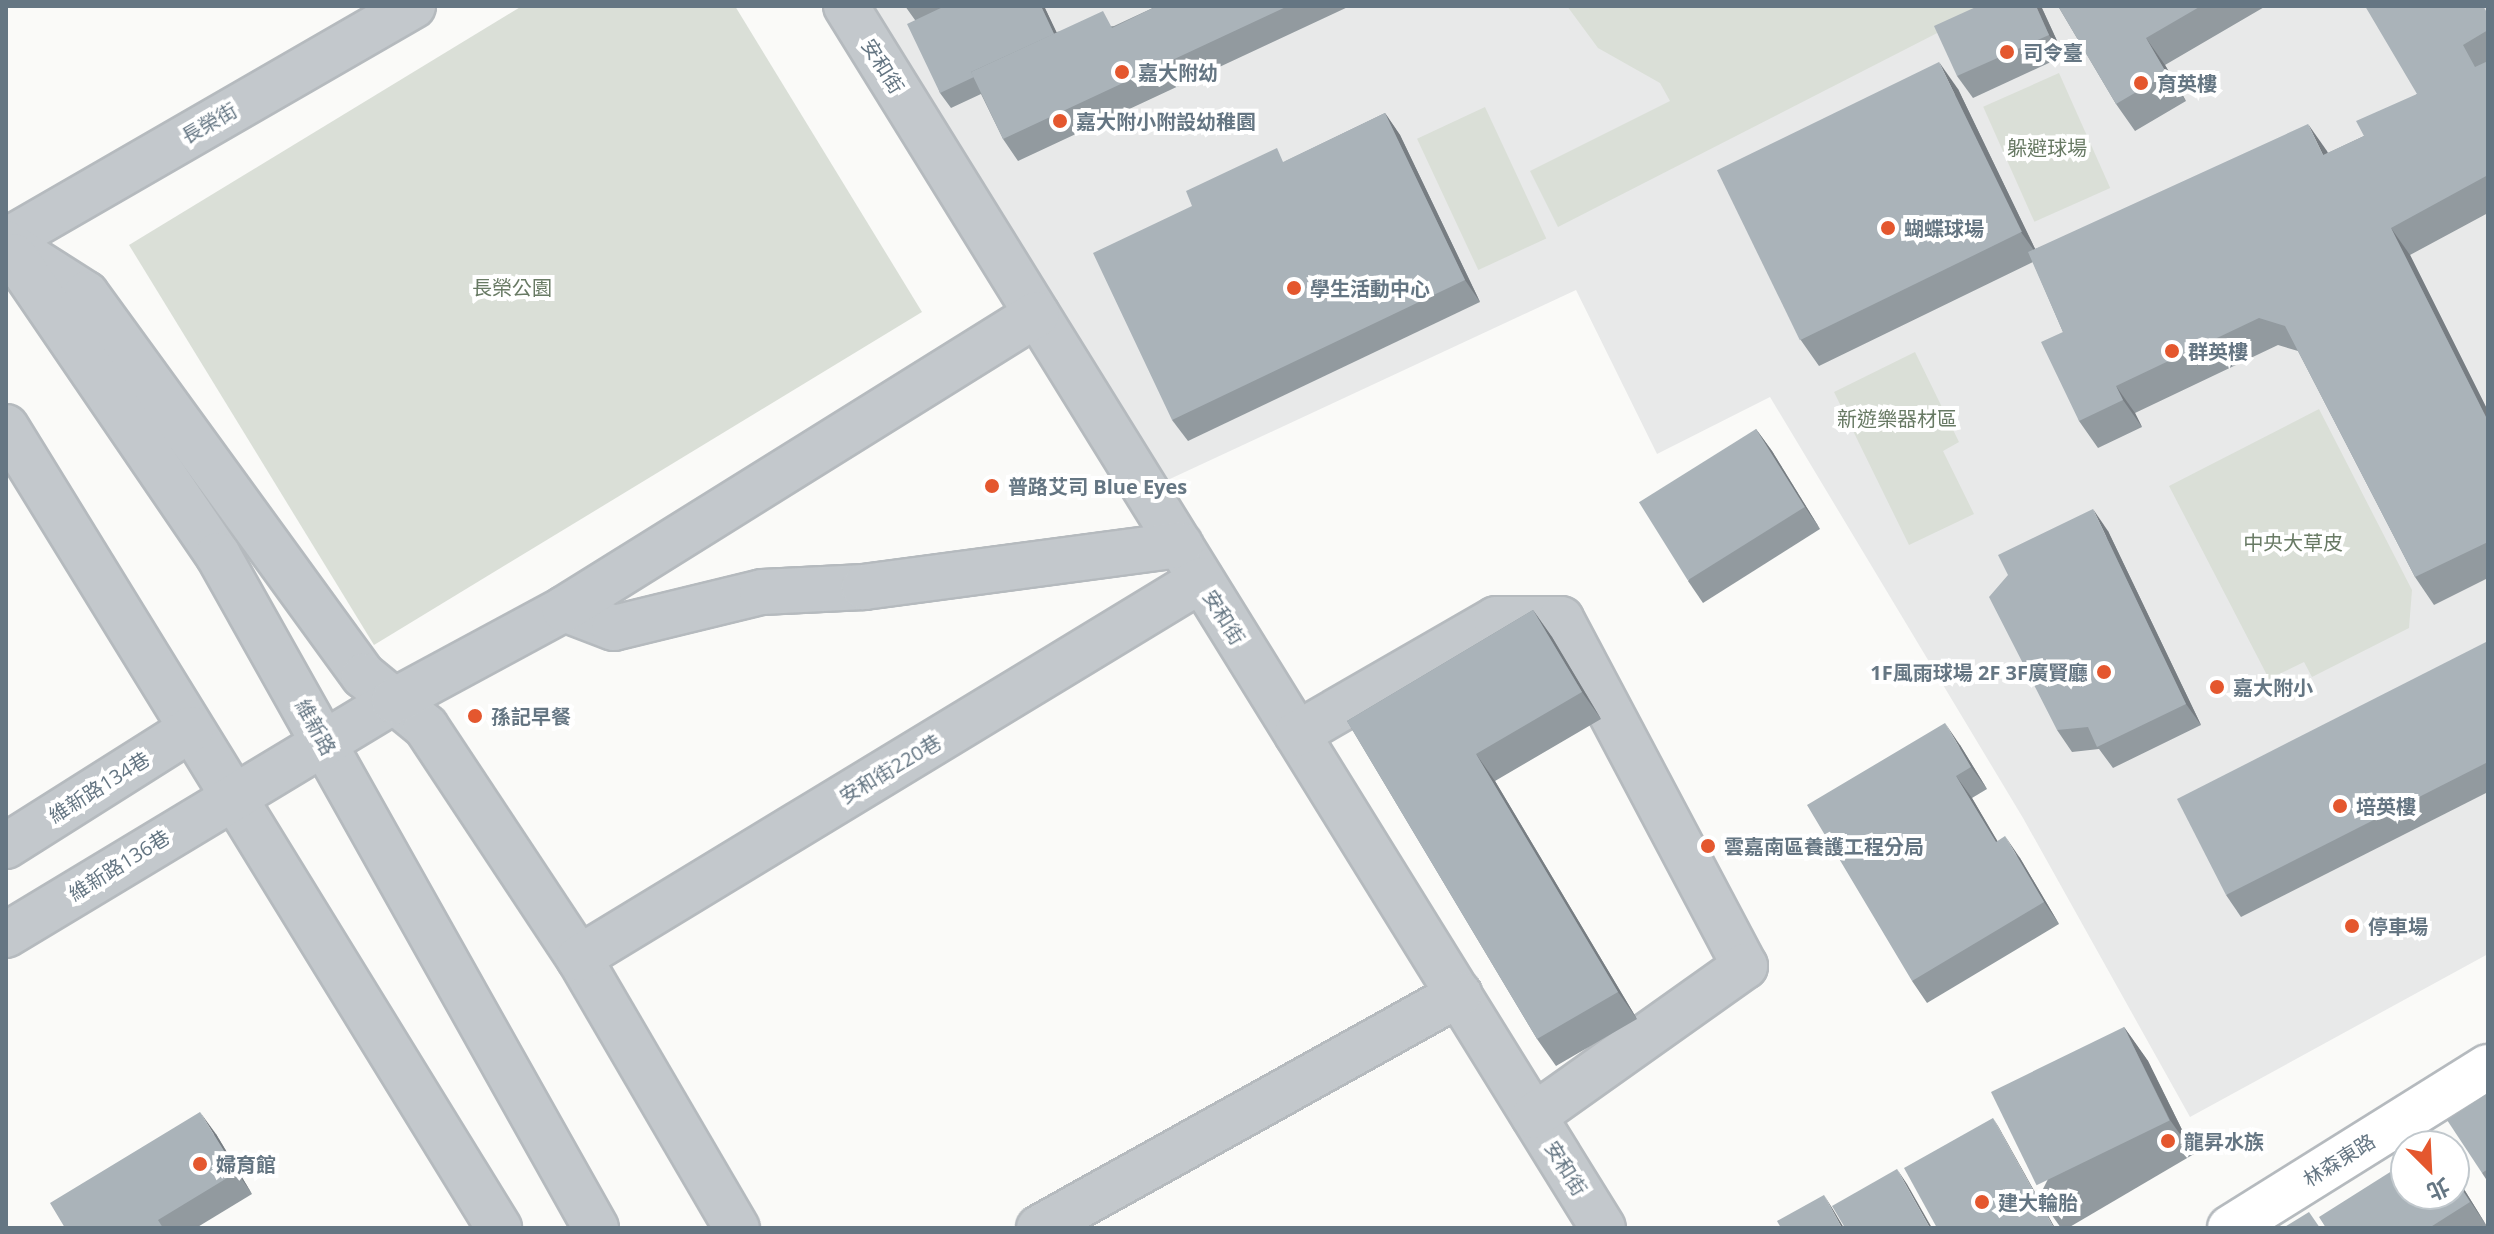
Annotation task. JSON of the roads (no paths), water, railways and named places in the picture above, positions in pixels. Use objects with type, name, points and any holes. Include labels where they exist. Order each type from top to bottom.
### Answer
[{"type":"main road","name":"林森東路","points":[[2230,1228],[2488,1067]]},
{"type":"street","name":"長榮街","points":[[6,243],[413,6]]},
{"type":"street","name":"安和街","points":[[846,6],[1603,1228]]},
{"type":"street","points":[[6,243],[86,294],[364,676],[426,727],[579,958],[737,1228]]},
{"type":"street","name":"維新路","points":[[6,243],[218,555],[596,1228]]},
{"type":"street","name":"維新路136巷","points":[[6,935],[394,701],[564,609],[1037,314]]},
{"type":"street","points":[[8,437],[499,1228]]},
{"type":"street","points":[[564,609],[614,628],[762,592],[1190,562]]},
{"type":"street","name":"安和街220巷","points":[[579,958],[1190,562]]},
{"type":"street","points":[[1297,734],[1496,619],[1561,619],[1745,966],[1534,1116]]},
{"type":"street","name":"維新路134巷","points":[[6,846],[191,729]]},
{"type":"street","points":[[1039,1228],[1459,994]]},
{"type":"place","name":"司令臺","points":[[2007,52]]},
{"type":"place","name":"嘉大附幼","points":[[1122,72]]},
{"type":"place","name":"育英樓","points":[[2141,83]]},
{"type":"place","name":"嘉大附小附設幼稚園","points":[[1060,121]]},
{"type":"place","name":"蝴蝶球場","points":[[1888,228]]},
{"type":"place","name":"學生活動中心","points":[[1294,288]]},
{"type":"place","name":"群英樓","points":[[2172,351]]},
{"type":"place","name":"普路艾司 Blue Eyes","points":[[992,486]]},
{"type":"place","name":"1F風雨球場 2F 3F廣賢廳","points":[[2104,672]]},
{"type":"place","name":"嘉大附小","points":[[2217,687]]},
{"type":"place","name":"孫記早餐","points":[[475,716]]},
{"type":"place","name":"培英樓","points":[[2340,806]]},
{"type":"place","name":"雲嘉南區養護工程分局","points":[[1708,846]]},
{"type":"place","name":"停車場","points":[[2352,926]]},
{"type":"place","name":"龍昇水族","points":[[2168,1141]]},
{"type":"place","name":"婦育館","points":[[200,1164]]},
{"type":"place","name":"建大輪胎","points":[[1982,1202]]},
{"type":"park label","name":"躲避球場","points":[[2047,147]]},
{"type":"park label","name":"長榮公園","points":[[512,287]]},
{"type":"park label","name":"新遊樂器材區","points":[[1897,418]]},
{"type":"park label","name":"中央大草皮","points":[[2293,542]]}]
